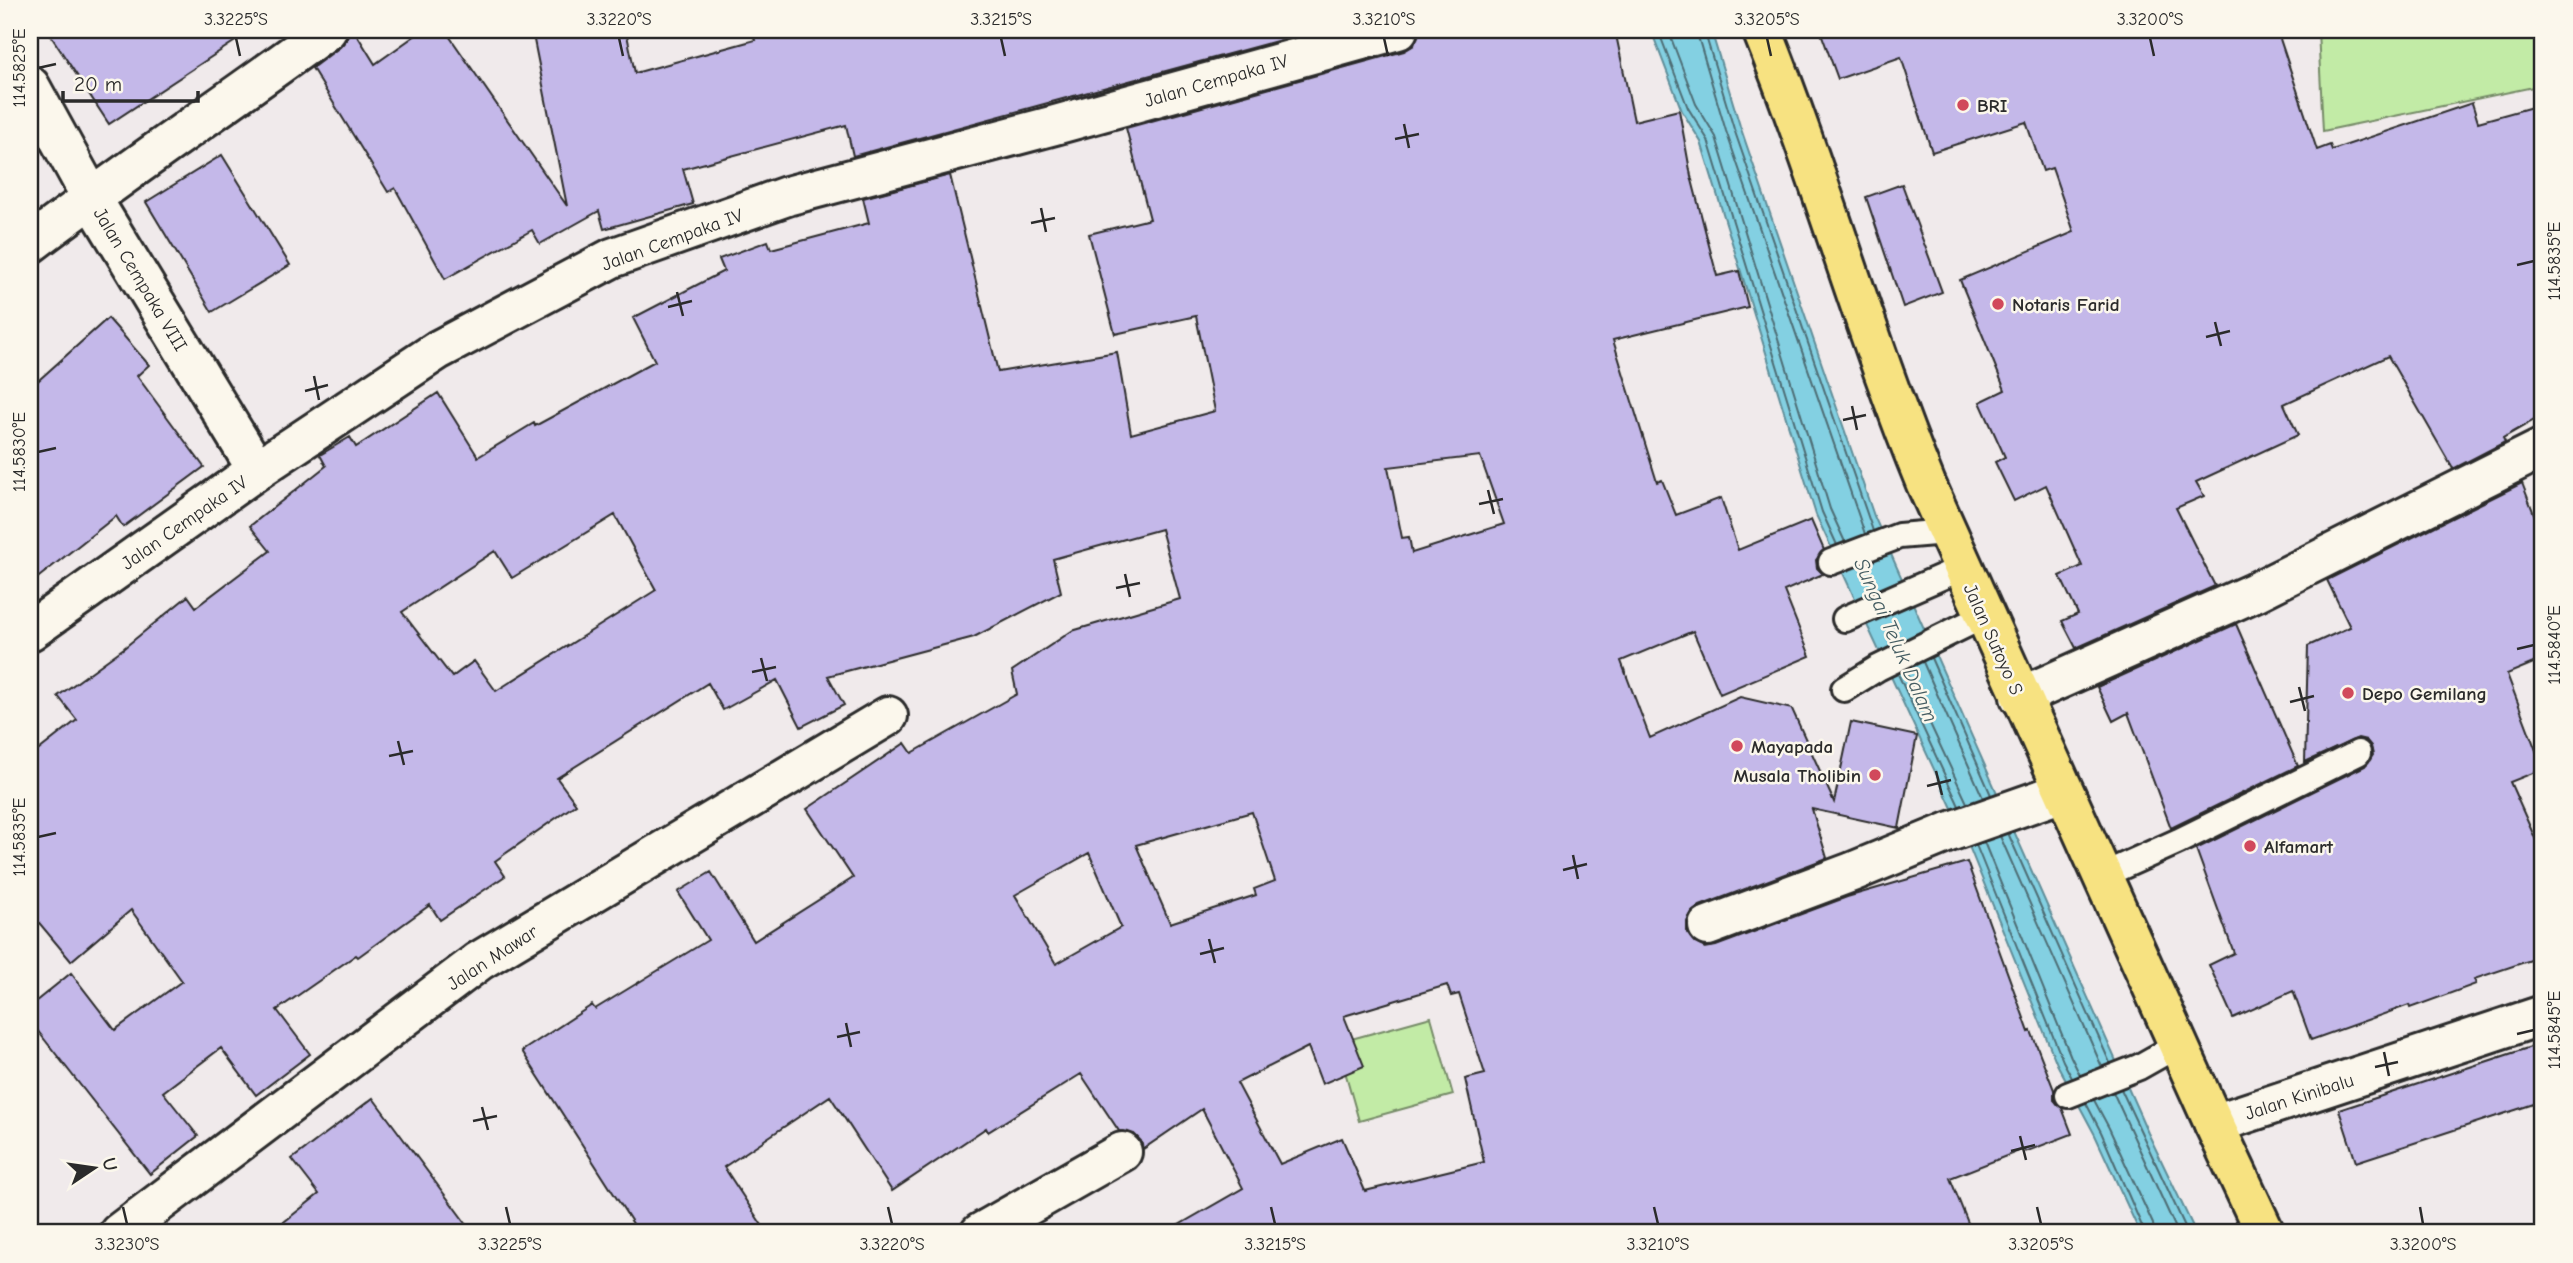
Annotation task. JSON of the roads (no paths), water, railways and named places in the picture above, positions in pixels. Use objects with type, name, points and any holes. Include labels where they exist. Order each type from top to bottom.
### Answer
[{"type":"highway","name":"Jalan Sutoyo S","points":[[1762,30],[1795,112],[1903,427],[1946,532],[2265,1233]]},
{"type":"street","points":[[30,244],[91,197],[236,97],[327,30]]},
{"type":"street","name":"Jalan Cempaka IV","points":[[30,631],[257,470],[438,350],[612,258],[788,196],[1398,30]]},
{"type":"street","name":"Jalan Cempaka VIII","points":[[30,86],[91,197],[257,470]]},
{"type":"street","points":[[2020,696],[2255,592],[2543,448]]},
{"type":"street","name":"Jalan Mawar","points":[[119,1233],[480,961],[888,716]]},
{"type":"street","points":[[1709,926],[1949,832],[2063,792]]},
{"type":"street","name":"Jalan Kinibalu","points":[[2214,1124],[2543,1015]]},
{"type":"street","points":[[981,1233],[1122,1152]]},
{"type":"lane","points":[[1835,560],[1899,536],[1946,532]]},
{"type":"lane","points":[[1851,617],[1962,568]]},
{"type":"lane","points":[[1843,689],[1878,668],[1984,616]]},
{"type":"lane","points":[[2101,876],[2179,841],[2358,753]]},
{"type":"lane","points":[[2068,1095],[2139,1067],[2178,1045]]},
{"type":"water","name":"Sungai Teluk Dalam","points":[[1651,30],[1711,30],[1740,126],[1874,516],[2148,1133],[2196,1233],[2140,1233],[2095,1135],[2057,1064],[1964,834],[1816,515],[1701,142],[1682,111]]},
{"type":"place","name":"BRI","points":[[1963,105]]},
{"type":"place","name":"Notaris Farid","points":[[1998,304]]},
{"type":"place","name":"Depo Gemilang","points":[[2348,693]]},
{"type":"place","name":"Mayapada","points":[[1737,746]]},
{"type":"place","name":"Musala Tholibin","points":[[1875,775]]},
{"type":"place","name":"Alfamart","points":[[2250,846]]}]
